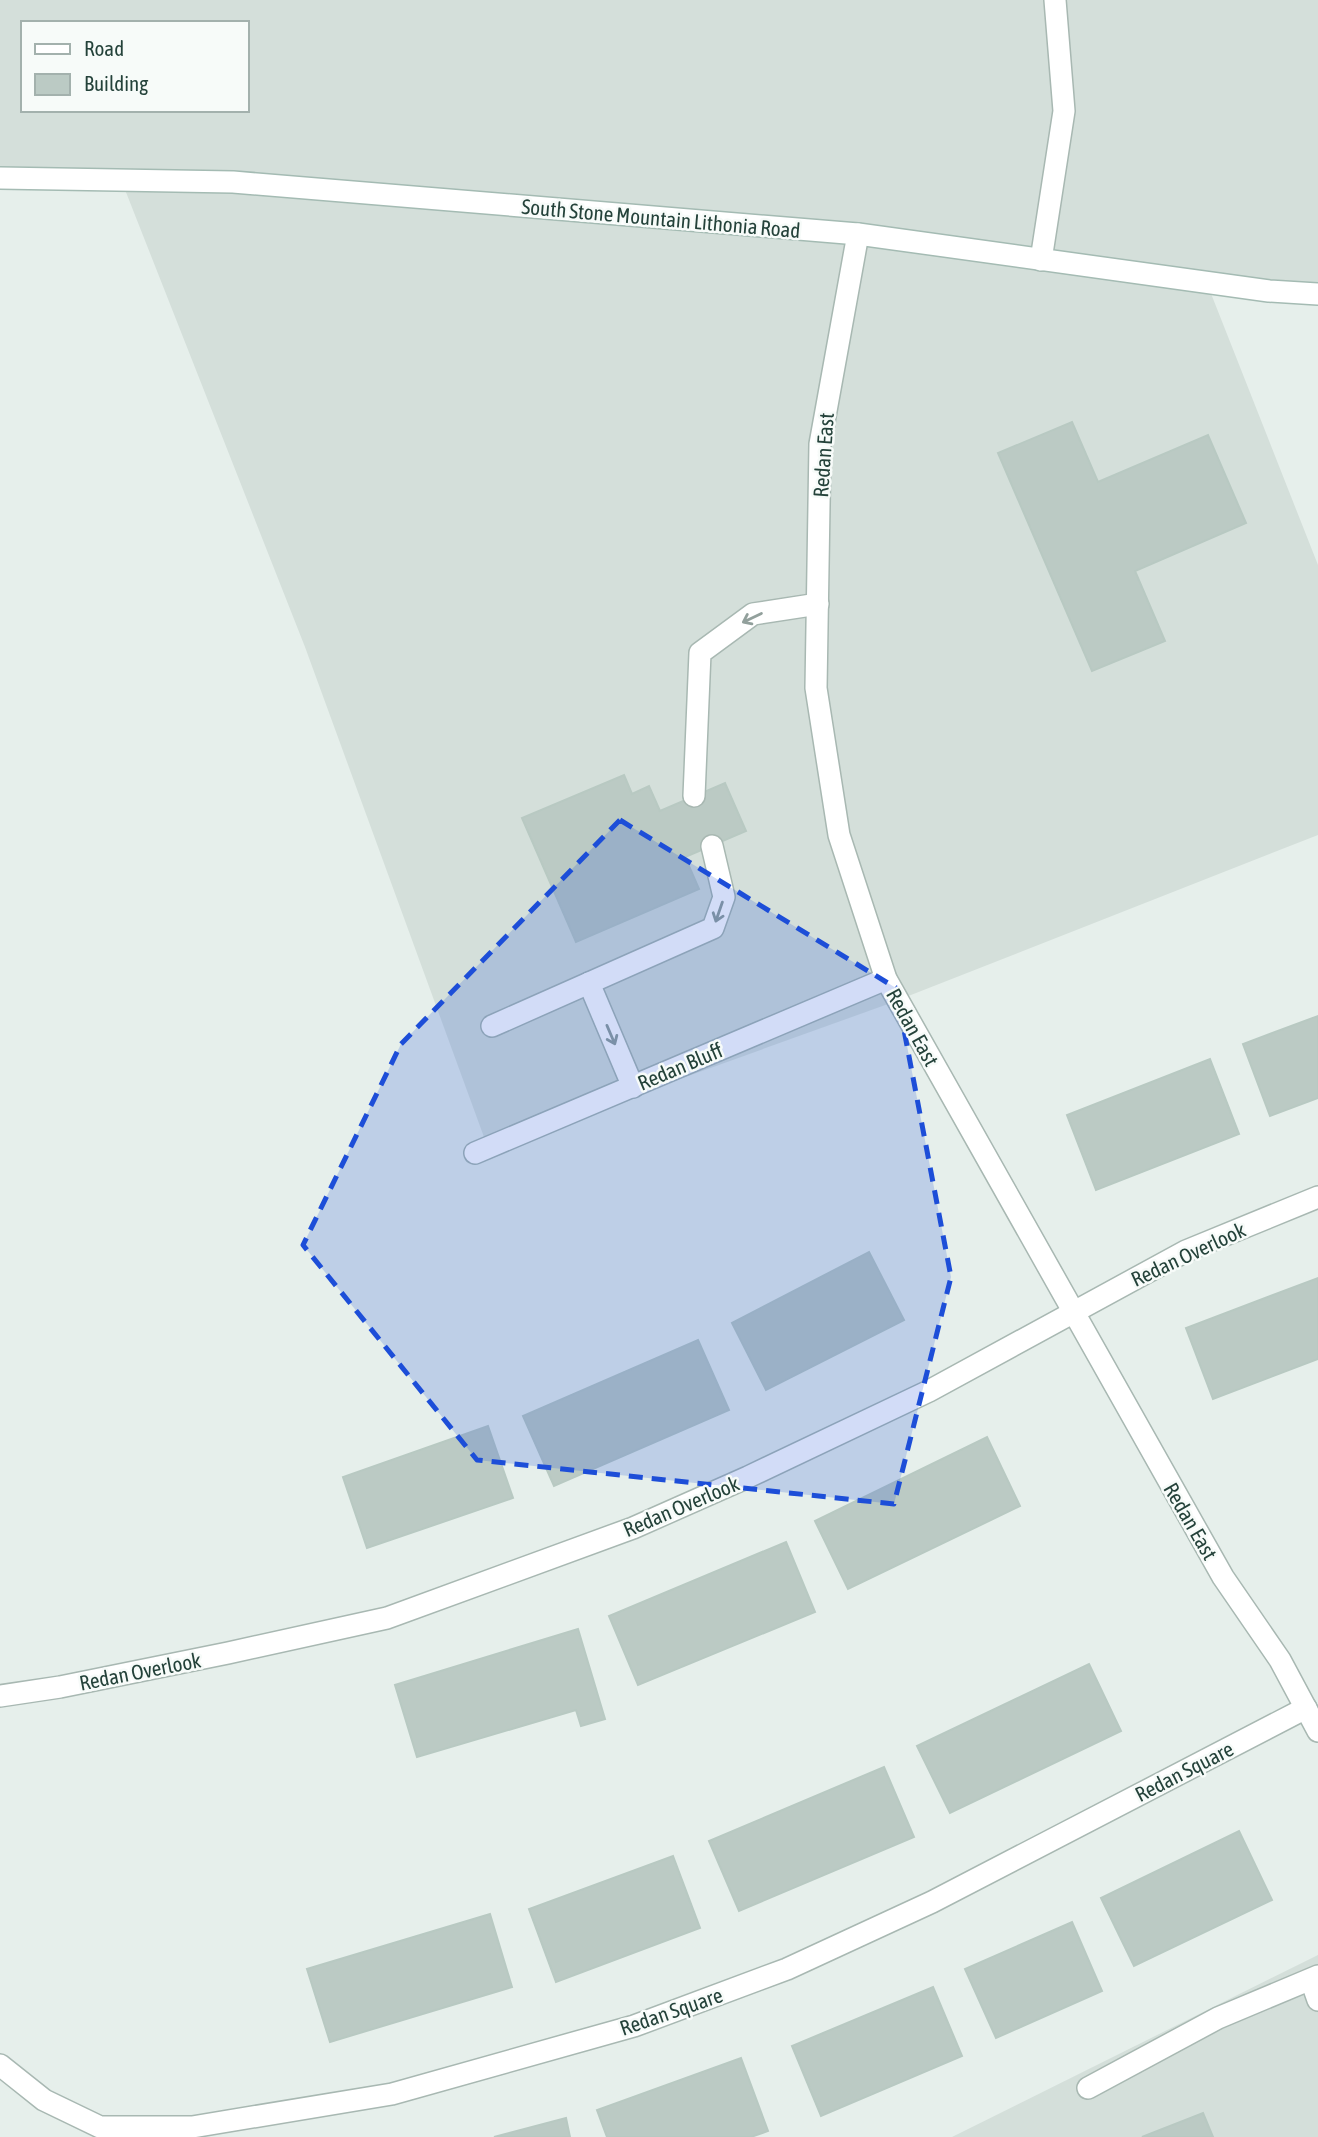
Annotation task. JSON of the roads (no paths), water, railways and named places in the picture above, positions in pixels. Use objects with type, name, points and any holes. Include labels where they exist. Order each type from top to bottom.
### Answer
[{"type":"street","points":[[1041,260],[1063,111],[1055,0]]},
{"type":"street","name":"South Stone Mountain Lithonia Road","points":[[0,178],[233,182],[858,234],[1269,291],[1318,294]]},
{"type":"street","name":"Redan East","points":[[858,234],[820,444],[816,688],[839,835],[886,979],[1223,1577],[1280,1660],[1318,1731]]},
{"type":"street","points":[[694,796],[700,653],[753,614],[818,604]]},
{"type":"street","points":[[492,1026],[713,928],[724,897],[712,846]]},
{"type":"street","name":"Redan Bluff","points":[[475,1153],[886,979]]},
{"type":"street","points":[[589,983],[633,1087]]},
{"type":"street","name":"Redan Overlook","points":[[0,1696],[60,1687],[215,1656],[387,1618],[633,1528],[929,1391],[1186,1251],[1318,1197]]},
{"type":"street","name":"Redan Square","points":[[0,2064],[44,2100],[99,2132],[192,2127],[392,2094],[634,2026],[787,1969],[932,1902],[1306,1708]]},
{"type":"street","points":[[1088,2088],[1218,2018],[1314,1978],[1318,2000]]}]
